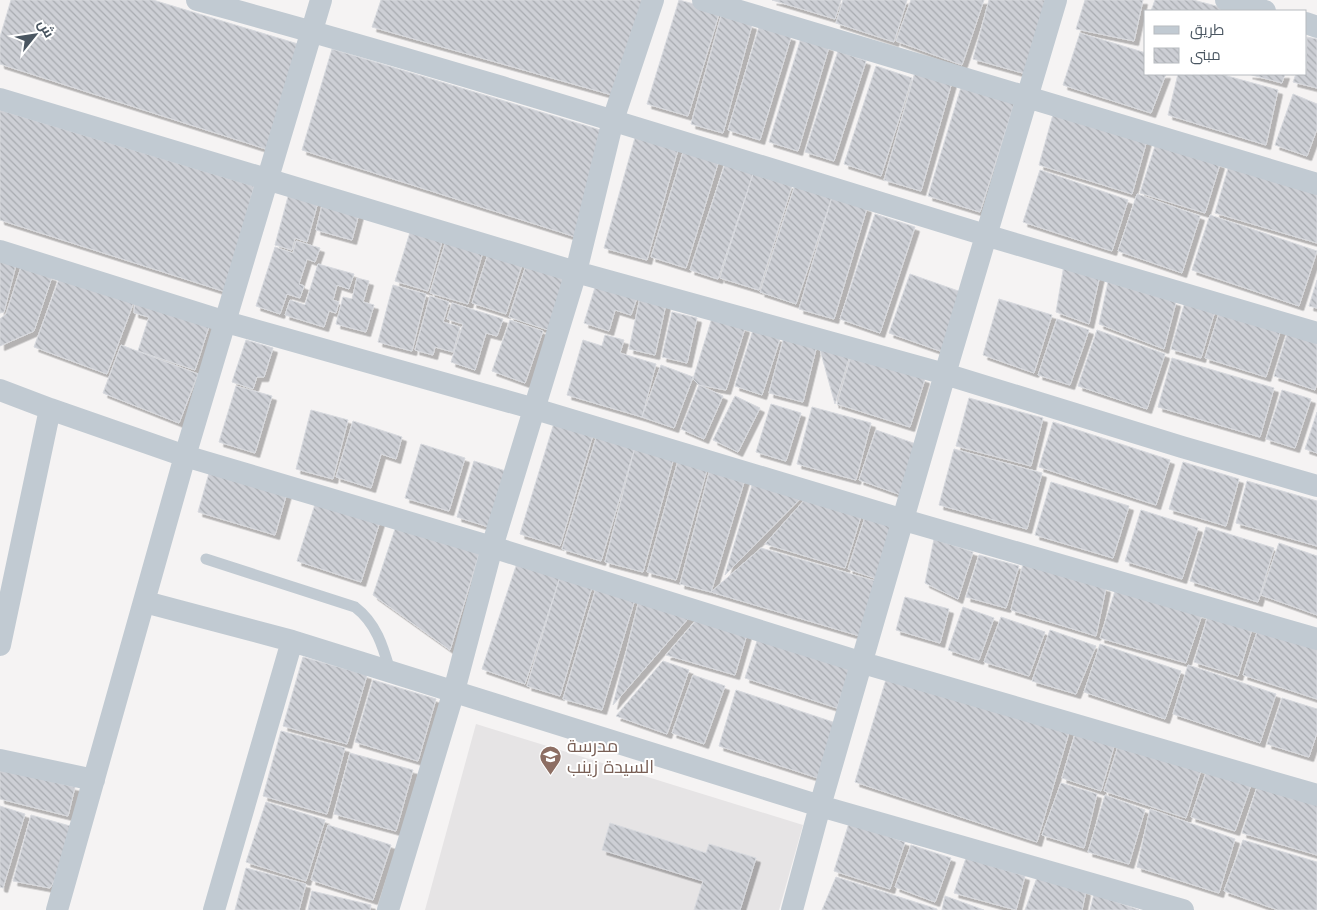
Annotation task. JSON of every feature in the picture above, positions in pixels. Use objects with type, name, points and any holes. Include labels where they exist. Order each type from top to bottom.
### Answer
[{"type":"street","points":[[197,0],[313,31],[613,120],[988,236],[1317,333]]},
{"type":"street","points":[[57,910],[185,456],[321,0]]},
{"type":"street","points":[[388,910],[454,691],[492,547],[576,272],[613,120],[653,0]]},
{"type":"street","points":[[703,0],[1317,184]]},
{"type":"street","points":[[792,910],[820,806],[945,374],[988,236],[1056,0]]},
{"type":"street","points":[[1226,0],[1261,10]]},
{"type":"street","points":[[0,99],[576,272],[945,374],[1182,447],[1317,486]]},
{"type":"street","points":[[0,251],[226,322],[535,409],[904,520],[1317,640]]},
{"type":"street","points":[[0,390],[185,456],[492,547],[863,662],[1317,795]]},
{"type":"street","points":[[0,645],[50,409]]},
{"type":"street","points":[[145,602],[292,641],[820,806],[1183,910]]},
{"type":"street","points":[[214,910],[292,641]]},
{"type":"street","points":[[0,760],[94,780]]},
{"type":"lane","points":[[206,559],[355,607],[367,616],[376,630],[390,671]]},
{"type":"shaded area","name":"مدرسة السيدة زينب","points":[[476,724],[803,825],[779,910],[425,910]]},
{"type":"building","points":[[11,0],[153,0],[298,44],[269,150],[0,64],[0,37]]},
{"type":"building","points":[[381,0],[645,0],[619,97],[372,27]]},
{"type":"building","points":[[679,0],[720,11],[688,116],[647,104]]},
{"type":"building","points":[[772,0],[841,0],[835,19]]},
{"type":"building","points":[[843,0],[907,0],[894,42],[836,23]]},
{"type":"building","points":[[911,0],[984,0],[962,65],[896,41]]},
{"type":"building","points":[[989,0],[1046,0],[1026,74],[973,59]]},
{"type":"building","points":[[1085,0],[1143,0],[1134,41],[1076,29]]},
{"type":"building","points":[[1155,0],[1193,0],[1224,8],[1223,10],[1151,10]]},
{"type":"building","points":[[721,16],[752,25],[723,133],[691,124]]},
{"type":"building","points":[[759,27],[791,37],[760,140],[728,130]]},
{"type":"building","points":[[1080,33],[1144,52],[1144,75],[1166,75],[1151,113],[1063,85]]},
{"type":"building","points":[[1307,37],[1317,39],[1317,88],[1293,82],[1296,75],[1307,75]]},
{"type":"building","points":[[801,38],[829,47],[798,151],[769,142]]},
{"type":"building","points":[[332,49],[607,132],[579,238],[302,150]]},
{"type":"building","points":[[838,51],[866,61],[834,161],[805,152]]},
{"type":"building","points":[[876,66],[912,78],[881,176],[844,164]]},
{"type":"building","points":[[915,72],[952,82],[921,191],[884,180]]},
{"type":"building","points":[[1178,75],[1224,75],[1278,90],[1266,145],[1168,115]]},
{"type":"building","points":[[1252,75],[1285,75],[1282,83]]},
{"type":"building","points":[[962,84],[1015,101],[980,212],[928,196]]},
{"type":"building","points":[[1293,94],[1317,104],[1317,129],[1307,156],[1275,145]]},
{"type":"building","points":[[0,110],[254,186],[226,292],[0,220]]},
{"type":"building","points":[[1054,111],[1147,140],[1132,194],[1039,165]]},
{"type":"building","points":[[636,134],[679,146],[647,260],[604,248]]},
{"type":"building","points":[[1156,143],[1220,164],[1205,213],[1140,193]]},
{"type":"building","points":[[684,149],[719,160],[686,268],[651,257]]},
{"type":"building","points":[[725,164],[753,174],[718,279],[690,270]]},
{"type":"building","points":[[1229,165],[1317,191],[1317,243],[1215,213]]},
{"type":"building","points":[[1040,170],[1128,200],[1112,251],[1023,222]]},
{"type":"building","points":[[753,174],[792,186],[759,290],[720,278]]},
{"type":"building","points":[[795,185],[832,197],[796,304],[760,292]]},
{"type":"building","points":[[289,193],[318,202],[307,242],[295,238],[292,250],[275,245]]},
{"type":"building","points":[[1137,194],[1200,216],[1182,273],[1118,251]]},
{"type":"building","points":[[832,197],[867,208],[834,319],[799,309]]},
{"type":"building","points":[[323,201],[360,210],[352,240],[316,230]]},
{"type":"building","points":[[875,214],[915,227],[880,333],[840,319]]},
{"type":"building","points":[[1210,215],[1317,251],[1299,306],[1192,270]]},
{"type":"building","points":[[411,229],[443,238],[428,291],[395,281]]},
{"type":"building","points":[[447,237],[484,248],[468,304],[430,293]]},
{"type":"building","points":[[296,241],[320,248],[315,262],[307,259],[299,284],[304,286],[300,298],[287,294],[280,314],[256,306],[275,247],[293,253]]},
{"type":"building","points":[[490,248],[524,259],[506,314],[472,303]]},
{"type":"building","points":[[0,256],[17,261],[4,312],[0,313]]},
{"type":"building","points":[[527,262],[566,275],[548,330],[509,317]]},
{"type":"building","points":[[318,264],[354,274],[349,289],[337,285],[333,300],[339,302],[336,313],[329,311],[324,327],[285,315],[290,300],[305,305]]},
{"type":"building","points":[[1064,265],[1100,275],[1089,324],[1056,312]]},
{"type":"building","points":[[21,267],[52,277],[34,331],[0,346],[0,319],[6,314]]},
{"type":"building","points":[[62,271],[135,299],[107,374],[34,347]]},
{"type":"building","points":[[910,274],[964,293],[943,352],[889,333]]},
{"type":"building","points":[[357,278],[369,281],[363,302],[374,305],[366,332],[336,324],[343,297],[352,299]]},
{"type":"building","points":[[1317,280],[1317,308],[1309,306]]},
{"type":"building","points":[[597,281],[638,295],[631,315],[615,310],[609,331],[584,323]]},
{"type":"building","points":[[1108,282],[1176,302],[1164,349],[1099,324]]},
{"type":"building","points":[[393,285],[426,294],[412,351],[378,342]]},
{"type":"building","points":[[641,293],[667,299],[655,355],[629,349]]},
{"type":"building","points":[[430,296],[449,302],[443,322],[460,327],[453,352],[435,347],[433,355],[415,350]]},
{"type":"building","points":[[135,299],[211,320],[195,370],[138,351],[149,317],[134,313]]},
{"type":"building","points":[[999,299],[1052,315],[1034,373],[983,355]]},
{"type":"building","points":[[1185,302],[1215,311],[1201,358],[1171,349]]},
{"type":"building","points":[[452,303],[503,319],[497,336],[486,333],[475,370],[451,362],[463,324],[447,319]]},
{"type":"building","points":[[1220,310],[1281,329],[1266,377],[1205,358]]},
{"type":"building","points":[[672,312],[697,318],[687,363],[662,357]]},
{"type":"building","points":[[712,318],[745,328],[726,390],[699,385],[693,379]]},
{"type":"building","points":[[1057,319],[1089,330],[1070,385],[1038,375]]},
{"type":"building","points":[[510,320],[543,331],[525,383],[492,371]]},
{"type":"building","points":[[753,330],[780,339],[762,395],[735,386]]},
{"type":"building","points":[[1097,330],[1165,354],[1147,409],[1078,386]]},
{"type":"building","points":[[1288,331],[1317,340],[1317,383],[1315,390],[1274,376]]},
{"type":"building","points":[[605,335],[624,340],[620,353],[656,364],[642,417],[567,395],[583,340],[602,346]]},
{"type":"building","points":[[784,337],[817,345],[803,402],[769,393]]},
{"type":"building","points":[[246,340],[273,348],[264,377],[257,377],[253,389],[232,382]]},
{"type":"building","points":[[121,345],[198,374],[179,423],[103,393]]},
{"type":"building","points":[[819,346],[850,355],[835,404]]},
{"type":"building","points":[[851,356],[925,379],[910,427],[837,404]]},
{"type":"building","points":[[1172,358],[1274,388],[1260,437],[1158,407]]},
{"type":"building","points":[[661,365],[693,377],[674,428],[642,417]]},
{"type":"building","points":[[699,385],[723,396],[704,439],[681,429]]},
{"type":"building","points":[[236,386],[272,396],[255,453],[219,442]]},
{"type":"building","points":[[1282,390],[1311,399],[1295,448],[1266,439]]},
{"type":"building","points":[[735,396],[760,408],[738,452],[713,440]]},
{"type":"building","points":[[969,398],[1043,418],[1031,466],[956,446]]},
{"type":"building","points":[[771,404],[801,413],[786,461],[756,452]]},
{"type":"building","points":[[812,407],[871,423],[856,480],[797,464]]},
{"type":"building","points":[[311,410],[348,420],[333,479],[296,469]]},
{"type":"building","points":[[1317,412],[1317,453],[1305,449]]},
{"type":"building","points":[[353,421],[402,437],[396,459],[381,454],[371,488],[336,477]]},
{"type":"building","points":[[1053,422],[1170,460],[1156,505],[1039,467]]},
{"type":"building","points":[[554,423],[593,435],[560,546],[520,534]]},
{"type":"building","points":[[876,430],[919,445],[901,495],[859,480]]},
{"type":"building","points":[[597,435],[635,447],[601,561],[562,549]]},
{"type":"building","points":[[421,444],[465,458],[449,511],[405,498]]},
{"type":"building","points":[[635,447],[674,457],[643,572],[605,562]]},
{"type":"building","points":[[954,449],[1042,473],[1027,529],[939,505]]},
{"type":"building","points":[[679,457],[708,466],[676,580],[647,572]]},
{"type":"building","points":[[474,461],[512,473],[495,529],[457,517]]},
{"type":"building","points":[[1183,462],[1239,479],[1226,526],[1169,509]]},
{"type":"building","points":[[211,466],[288,489],[275,535],[198,512]]},
{"type":"building","points":[[710,469],[745,479],[711,592],[680,584]]},
{"type":"building","points":[[1247,481],[1317,501],[1317,546],[1236,523]]},
{"type":"building","points":[[753,482],[802,497],[725,575]]},
{"type":"building","points":[[1051,482],[1129,506],[1113,558],[1035,535]]},
{"type":"building","points":[[807,497],[862,513],[845,568],[765,544]]},
{"type":"building","points":[[317,498],[381,518],[361,582],[297,561]]},
{"type":"building","points":[[1141,510],[1198,528],[1182,579],[1125,561]]},
{"type":"building","points":[[866,514],[895,524],[877,579],[848,569]]},
{"type":"building","points":[[397,523],[482,544],[450,650],[373,595]]},
{"type":"building","points":[[1206,527],[1274,548],[1258,602],[1190,581]]},
{"type":"building","points":[[934,539],[973,552],[958,599],[925,583]]},
{"type":"building","points":[[1279,543],[1317,556],[1317,615],[1261,595]]},
{"type":"building","points":[[761,548],[879,582],[863,637],[711,592]]},
{"type":"building","points":[[979,555],[1019,566],[1006,608],[966,597]]},
{"type":"building","points":[[517,563],[560,577],[525,684],[482,669]]},
{"type":"building","points":[[1023,564],[1106,588],[1096,636],[1011,610]]},
{"type":"building","points":[[560,577],[592,587],[560,696],[527,686]]},
{"type":"building","points":[[596,588],[635,599],[602,710],[563,699]]},
{"type":"building","points":[[1115,591],[1202,615],[1186,663],[1100,638]]},
{"type":"building","points":[[905,597],[949,609],[940,643],[896,630]]},
{"type":"building","points":[[639,600],[693,613],[613,705]]},
{"type":"building","points":[[963,607],[994,618],[979,660],[948,650]]},
{"type":"building","points":[[1208,615],[1252,629],[1238,676],[1194,662]]},
{"type":"building","points":[[1001,617],[1045,632],[1029,676],[984,662]]},
{"type":"building","points":[[697,619],[747,634],[735,675],[666,655]]},
{"type":"building","points":[[1258,629],[1317,648],[1317,699],[1243,675]]},
{"type":"building","points":[[1050,630],[1096,646],[1076,694],[1032,681]]},
{"type":"building","points":[[758,638],[850,668],[837,708],[745,678]]},
{"type":"building","points":[[1100,644],[1181,671],[1165,719],[1084,692]]},
{"type":"building","points":[[303,657],[367,675],[347,744],[283,726]]},
{"type":"building","points":[[663,661],[689,670],[667,734],[616,716]]},
{"type":"building","points":[[1188,665],[1276,694],[1260,743],[1173,714]]},
{"type":"building","points":[[693,675],[725,686],[704,744],[672,733]]},
{"type":"building","points":[[887,676],[1070,729],[1037,842],[855,782]]},
{"type":"building","points":[[373,680],[436,699],[418,761],[355,742]]},
{"type":"building","points":[[736,690],[839,724],[821,779],[719,746]]},
{"type":"building","points":[[1282,698],[1317,709],[1317,733],[1309,757],[1267,744]]},
{"type":"building","points":[[281,731],[345,748],[327,814],[263,796]]},
{"type":"building","points":[[1076,731],[1115,743],[1101,791],[1062,778]]},
{"type":"building","points":[[1119,743],[1201,770],[1186,818],[1104,791]]},
{"type":"building","points":[[350,753],[413,770],[396,831],[334,814]]},
{"type":"building","points":[[1208,767],[1252,782],[1235,831],[1191,817]]},
{"type":"building","points":[[0,769],[75,787],[68,816],[0,799]]},
{"type":"building","points":[[1061,783],[1097,794],[1084,848],[1042,835]]},
{"type":"building","points":[[1258,784],[1317,802],[1317,855],[1242,833]]},
{"type":"building","points":[[1105,795],[1145,810],[1129,864],[1088,852]]},
{"type":"building","points":[[266,802],[325,820],[306,881],[246,862]]},
{"type":"building","points":[[0,806],[25,814],[3,888],[0,887]]},
{"type":"building","points":[[1150,809],[1235,839],[1219,893],[1137,867]]},
{"type":"building","points":[[31,815],[70,826],[61,869],[50,888],[13,881]]},
{"type":"building","points":[[610,823],[706,853],[709,844],[756,858],[740,910],[694,910],[703,881],[602,850]]},
{"type":"building","points":[[849,823],[905,842],[890,889],[834,871]]},
{"type":"building","points":[[328,825],[391,845],[373,900],[311,880]]},
{"type":"building","points":[[1243,840],[1317,862],[1317,910],[1278,910],[1224,891]]},
{"type":"building","points":[[911,845],[951,858],[935,902],[895,887]]},
{"type":"building","points":[[966,858],[1025,876],[1016,910],[954,893]]},
{"type":"building","points":[[246,868],[306,884],[299,910],[235,910]]},
{"type":"building","points":[[1038,875],[1086,891],[1082,910],[1025,910]]},
{"type":"building","points":[[836,877],[937,909],[937,910],[822,910]]},
{"type":"building","points":[[312,891],[371,905],[370,910],[308,910]]},
{"type":"building","points":[[1094,894],[1139,910],[1090,910]]},
{"type":"building","points":[[945,896],[984,910],[942,910]]},
{"type":"place","name":"مدرسة السيدة زينب","points":[[551,775]]}]
